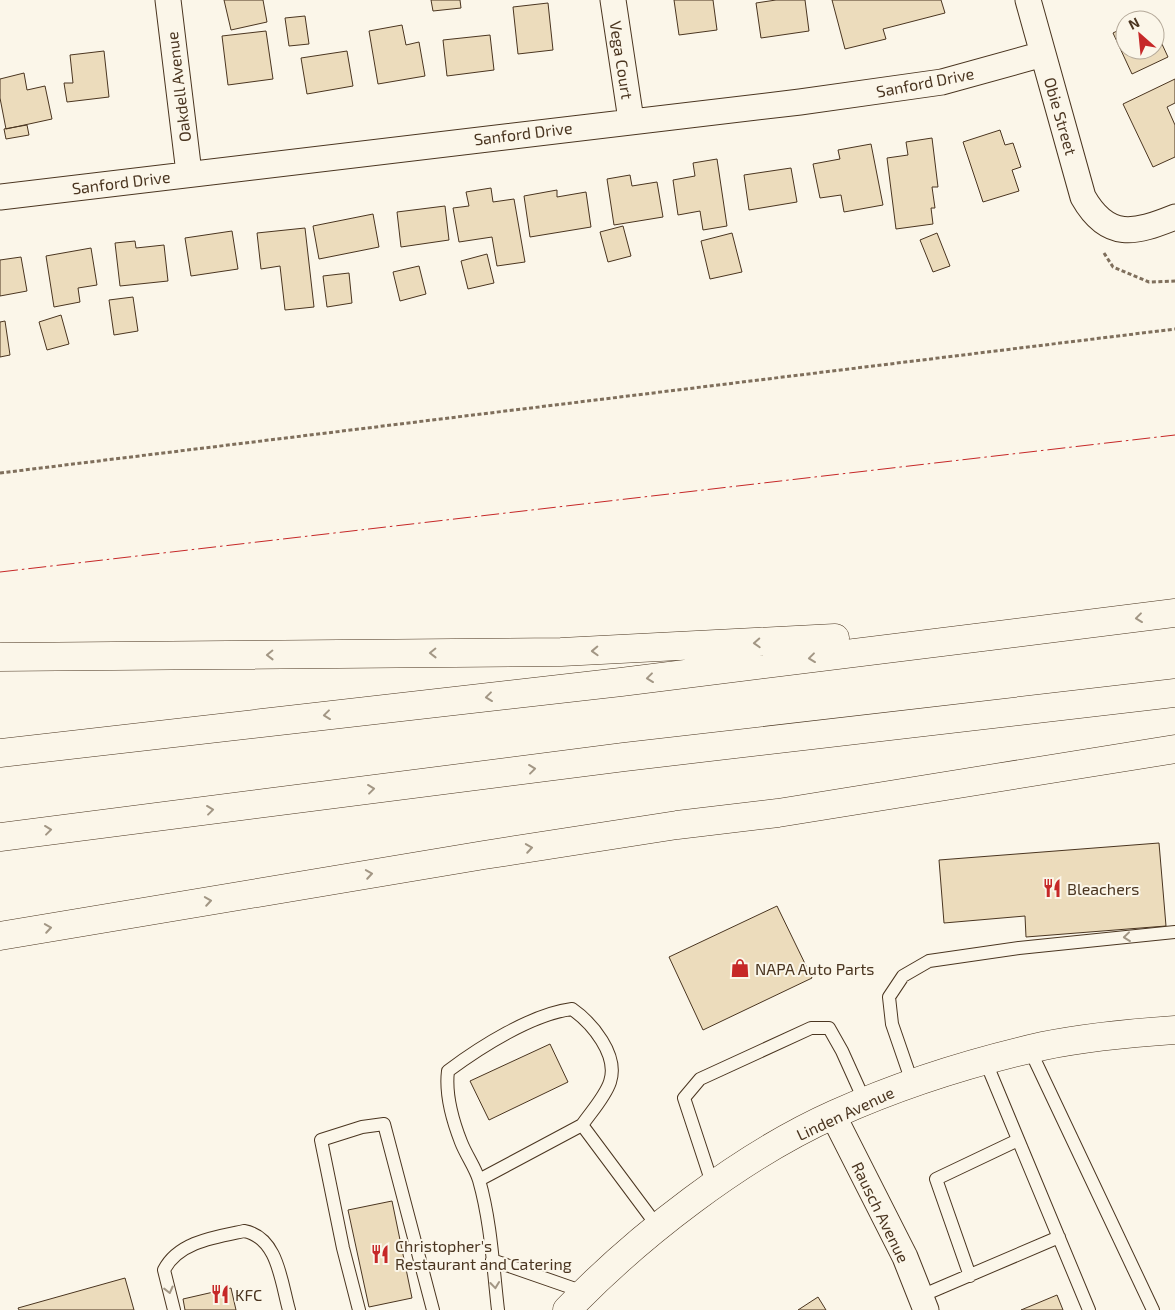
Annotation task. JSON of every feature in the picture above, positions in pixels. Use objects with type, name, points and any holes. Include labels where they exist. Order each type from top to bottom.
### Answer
[{"type":"main road","points":[[0,753],[621,682],[1175,614]]},
{"type":"main road","points":[[0,657],[561,652],[685,647],[1103,622]]},
{"type":"main road","points":[[0,837],[634,756],[1175,692]]},
{"type":"main road","points":[[0,936],[484,855],[677,825],[778,813],[1175,749]]},
{"type":"main road","name":"Linden Avenue","points":[[575,1301],[658,1228],[713,1186],[771,1149],[833,1115],[912,1082],[985,1060],[1116,1035],[1175,1030]]},
{"type":"street","name":"Oakdell Avenue","points":[[168,0],[189,173]]},
{"type":"street","name":"Vega Court","points":[[613,0],[631,120]]},
{"type":"street","name":"Obie Street","points":[[1028,0],[1083,197],[1092,212],[1107,224]]},
{"type":"street","name":"Sanford Drive","points":[[0,196],[631,120],[800,102],[942,82],[1043,54]]},
{"type":"street","points":[[1107,224],[1126,230],[1142,230],[1175,216]]},
{"type":"street","name":"Rausch Avenue","points":[[833,1115],[904,1257],[923,1303]]},
{"type":"lane","points":[[912,1082],[892,1024],[889,997],[903,976],[928,961],[1018,948],[1175,932]]},
{"type":"lane","points":[[479,1180],[582,1125],[610,1082],[611,1070],[598,1034],[587,1020],[572,1009],[555,1011],[472,1052],[448,1071],[446,1089],[450,1107],[461,1142],[479,1180],[498,1310]]},
{"type":"lane","points":[[713,1186],[684,1098],[700,1079],[811,1028],[829,1028],[866,1102]]},
{"type":"lane","points":[[1030,1050],[1153,1310]]},
{"type":"lane","points":[[985,1060],[1089,1310]]},
{"type":"lane","points":[[359,1310],[321,1140],[362,1127],[384,1124],[434,1310]]},
{"type":"lane","points":[[582,1125],[658,1228]]},
{"type":"lane","points":[[970,1276],[936,1179],[1018,1140]]},
{"type":"lane","points":[[174,1310],[164,1270],[170,1258],[183,1248],[244,1231],[254,1233],[264,1239],[272,1250],[289,1310]]},
{"type":"lane","points":[[923,1303],[970,1276],[1059,1237]]},
{"type":"lane","points":[[492,1260],[575,1301]]},
{"type":"path","points":[[1107,224],[1097,242],[1113,267],[1149,282],[1175,281]]},
{"type":"path","points":[[0,473],[1175,329]]},
{"type":"building","points":[[224,0],[263,0],[267,22],[231,30]]},
{"type":"building","points":[[431,0],[460,0],[461,8],[433,11]]},
{"type":"building","points":[[674,0],[713,0],[717,30],[679,35]]},
{"type":"building","points":[[776,0],[805,0],[809,31],[761,38],[756,3]]},
{"type":"building","points":[[832,0],[941,0],[945,13],[883,29],[886,39],[845,49]]},
{"type":"building","points":[[548,3],[553,50],[518,54],[513,7]]},
{"type":"building","points":[[305,16],[309,44],[289,46],[285,18]]},
{"type":"building","points":[[402,25],[406,45],[419,42],[425,76],[378,84],[369,31]]},
{"type":"building","points":[[266,31],[273,79],[228,85],[222,36]]},
{"type":"building","points":[[490,35],[494,70],[447,76],[443,40]]},
{"type":"building","points":[[104,51],[109,97],[67,102],[64,83],[73,83],[70,55]]},
{"type":"building","points":[[347,51],[353,86],[307,94],[301,58]]},
{"type":"building","points":[[1126,60],[1162,60],[1132,74]]},
{"type":"building","points":[[24,73],[27,90],[45,86],[52,119],[6,129],[0,98],[0,79]]},
{"type":"building","points":[[1175,79],[1175,103],[1167,107],[1175,125],[1175,157],[1153,167],[1123,104]]},
{"type":"building","points":[[27,125],[29,135],[6,139],[4,129]]},
{"type":"building","points":[[1000,130],[1005,145],[1013,143],[1021,167],[1012,170],[1019,191],[983,202],[963,142]]},
{"type":"building","points":[[932,138],[938,187],[932,187],[935,208],[931,208],[933,224],[896,229],[887,158],[908,155],[906,142]]},
{"type":"building","points":[[871,144],[883,205],[844,212],[841,195],[820,198],[813,164],[840,159],[838,150]]},
{"type":"building","points":[[717,159],[727,226],[703,230],[700,211],[678,215],[673,180],[695,176],[693,163]]},
{"type":"building","points":[[791,168],[797,202],[749,210],[744,175]]},
{"type":"building","points":[[630,175],[632,186],[657,182],[663,217],[614,225],[607,179]]},
{"type":"building","points":[[491,188],[493,202],[514,199],[525,262],[497,266],[492,237],[459,242],[453,208],[469,206],[466,192]]},
{"type":"building","points":[[557,190],[557,197],[586,192],[591,227],[530,237],[524,196]]},
{"type":"building","points":[[445,206],[449,240],[401,247],[397,212]]},
{"type":"building","points":[[373,214],[379,247],[319,259],[313,226]]},
{"type":"building","points":[[623,226],[631,256],[608,262],[600,232]]},
{"type":"building","points":[[305,228],[314,307],[285,310],[280,266],[261,269],[257,233]]},
{"type":"building","points":[[232,231],[238,269],[191,276],[185,238]]},
{"type":"building","points":[[732,233],[742,272],[710,279],[701,241]]},
{"type":"building","points":[[937,233],[950,266],[933,272],[920,240]]},
{"type":"building","points":[[135,241],[136,248],[164,245],[168,281],[120,286],[115,243]]},
{"type":"building","points":[[91,248],[97,285],[78,288],[80,302],[54,307],[46,256]]},
{"type":"building","points":[[487,254],[494,283],[468,289],[461,261]]},
{"type":"building","points":[[21,257],[27,291],[0,296],[0,260]]},
{"type":"building","points":[[419,266],[426,294],[400,301],[393,272]]},
{"type":"building","points":[[349,273],[352,303],[327,307],[323,276]]},
{"type":"building","points":[[133,297],[138,331],[114,335],[109,300]]},
{"type":"building","points":[[61,315],[69,344],[47,350],[39,322]]},
{"type":"building","points":[[5,321],[10,355],[0,357],[0,322]]},
{"type":"building","name":"Bleachers","points":[[1159,843],[1166,926],[1026,937],[1025,916],[944,923],[939,860]]},
{"type":"building","name":"NAPA Auto Parts","points":[[777,906],[812,978],[703,1030],[669,957]]},
{"type":"building","points":[[550,1044],[568,1082],[489,1120],[470,1081]]},
{"type":"building","name":"Christopher's Restaurant and Catering","points":[[392,1201],[412,1298],[369,1307],[348,1210]]},
{"type":"building","points":[[125,1278],[134,1310],[19,1310],[18,1308]]},
{"type":"building","name":"KFC","points":[[231,1288],[236,1310],[185,1310],[183,1299]]},
{"type":"building","points":[[1057,1295],[1063,1310],[1021,1310]]},
{"type":"building","points":[[818,1297],[826,1310],[798,1310]]},
{"type":"power","points":[[0,572],[1175,435]]},
{"type":"place","name":"Bleachers","points":[[1052,888]]},
{"type":"place","name":"NAPA Auto Parts","points":[[740,968]]},
{"type":"place","name":"Christopher's Restaurant and Catering","points":[[380,1254]]},
{"type":"place","name":"KFC","points":[[220,1294]]}]
